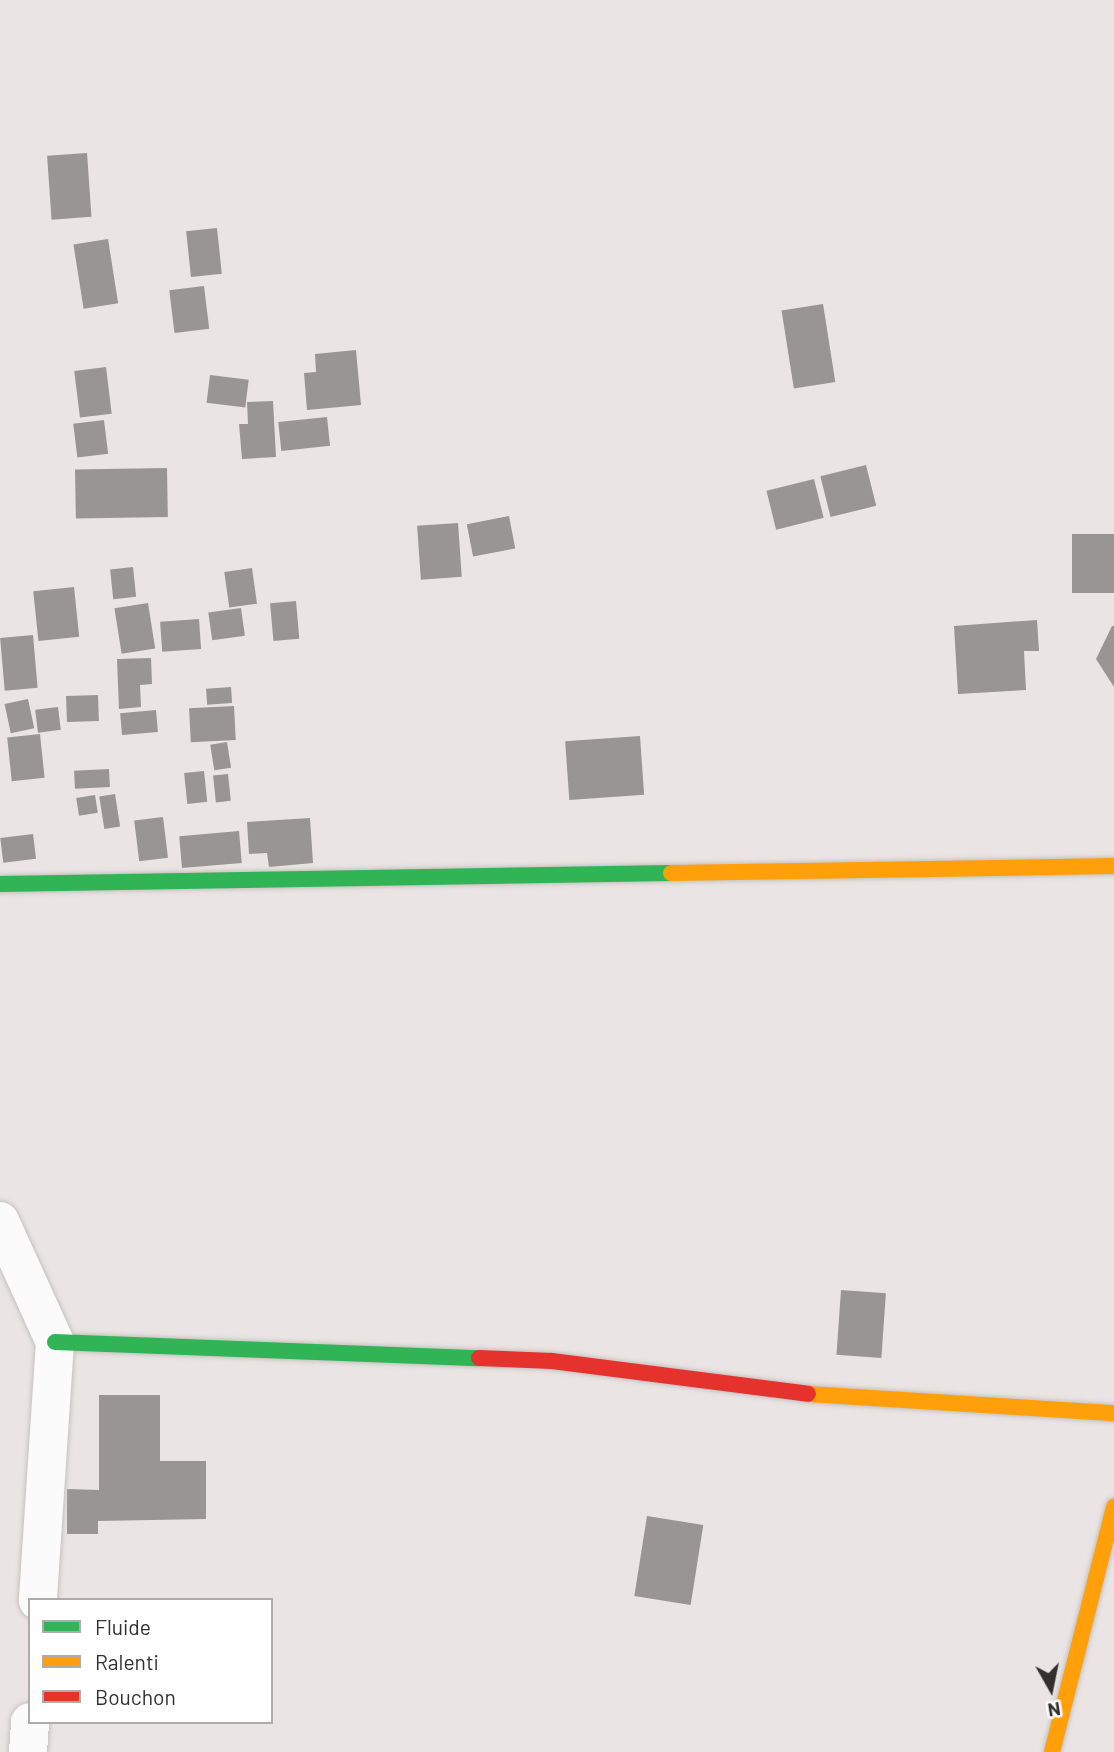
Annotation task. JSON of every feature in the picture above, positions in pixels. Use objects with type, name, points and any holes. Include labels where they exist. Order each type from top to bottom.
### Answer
[{"type":"street","points":[[0,884],[1114,866]]},
{"type":"street","points":[[0,1221],[55,1342],[38,1598]]},
{"type":"street","points":[[55,1342],[552,1361],[827,1396],[1114,1413]]},
{"type":"street","points":[[1052,1752],[1114,1507]]},
{"type":"street","points":[[29,1752],[30,1724]]},
{"type":"building","points":[[87,153],[91,217],[52,220],[47,156]]},
{"type":"building","points":[[217,228],[222,274],[191,277],[186,231]]},
{"type":"building","points":[[108,239],[118,303],[84,309],[73,244]]},
{"type":"building","points":[[204,286],[209,329],[175,333],[169,290]]},
{"type":"building","points":[[823,304],[835,382],[794,389],[782,311]]},
{"type":"building","points":[[356,350],[361,405],[307,410],[304,373],[316,372],[315,354]]},
{"type":"building","points":[[106,367],[112,414],[80,418],[74,371]]},
{"type":"building","points":[[210,375],[249,380],[245,408],[207,403]]},
{"type":"building","points":[[273,401],[276,457],[242,459],[239,424],[248,424],[247,402]]},
{"type":"building","points":[[327,417],[330,446],[281,451],[278,422]]},
{"type":"building","points":[[104,420],[108,454],[77,458],[73,424]]},
{"type":"building","points":[[866,465],[876,506],[831,517],[820,476]]},
{"type":"building","points":[[167,468],[168,517],[76,519],[75,470]]},
{"type":"building","points":[[814,479],[824,518],[776,530],[766,491]]},
{"type":"building","points":[[509,516],[515,548],[473,557],[467,524]]},
{"type":"building","points":[[458,523],[462,577],[421,580],[417,526]]},
{"type":"building","points":[[1072,534],[1114,534],[1114,593],[1072,593]]},
{"type":"building","points":[[133,567],[136,597],[113,599],[110,569]]},
{"type":"building","points":[[252,568],[257,604],[229,608],[224,572]]},
{"type":"building","points":[[74,587],[79,637],[38,641],[33,591]]},
{"type":"building","points":[[296,601],[299,639],[273,641],[270,603]]},
{"type":"building","points":[[148,603],[155,648],[122,654],[114,608]]},
{"type":"building","points":[[241,608],[245,636],[212,640],[208,613]]},
{"type":"building","points":[[199,619],[201,649],[162,652],[160,622]]},
{"type":"building","points":[[1037,620],[1039,651],[1024,651],[1026,690],[958,694],[954,626]]},
{"type":"building","points":[[1114,626],[1114,687],[1096,659]]},
{"type":"building","points":[[33,635],[38,688],[5,691],[0,638]]},
{"type":"building","points":[[151,658],[152,684],[140,685],[141,707],[119,709],[117,659]]},
{"type":"building","points":[[231,687],[232,703],[207,705],[206,689]]},
{"type":"building","points":[[98,695],[99,721],[67,722],[66,696]]},
{"type":"building","points":[[28,699],[34,728],[11,733],[5,704]]},
{"type":"building","points":[[234,706],[236,740],[191,742],[189,708]]},
{"type":"building","points":[[58,707],[61,730],[38,733],[35,710]]},
{"type":"building","points":[[156,710],[158,732],[122,735],[120,713]]},
{"type":"building","points":[[40,734],[45,778],[12,781],[7,737]]},
{"type":"building","points":[[640,736],[644,795],[569,800],[565,741]]},
{"type":"building","points":[[227,742],[231,768],[214,770],[210,745]]},
{"type":"building","points":[[109,769],[110,787],[75,789],[74,771]]},
{"type":"building","points":[[204,771],[207,802],[187,804],[184,773]]},
{"type":"building","points":[[228,774],[231,801],[216,802],[213,776]]},
{"type":"building","points":[[115,794],[120,827],[104,829],[99,797]]},
{"type":"building","points":[[95,795],[98,813],[79,816],[76,798]]},
{"type":"building","points":[[163,817],[168,858],[139,861],[134,821]]},
{"type":"building","points":[[310,818],[313,863],[269,867],[267,853],[249,854],[247,822]]},
{"type":"building","points":[[239,831],[242,863],[182,868],[179,836]]},
{"type":"building","points":[[33,834],[36,859],[3,863],[0,838]]},
{"type":"building","points":[[841,1290],[886,1293],[881,1358],[836,1355]]},
{"type":"building","points":[[99,1395],[160,1395],[160,1461],[206,1461],[206,1519],[98,1521],[98,1534],[67,1534],[67,1489],[99,1490]]},
{"type":"building","points":[[647,1516],[703,1525],[691,1605],[634,1596]]},
{"type":"traffic: fast","points":[[0,884],[671,873]]},
{"type":"traffic: fast","points":[[55,1342],[479,1358]]},
{"type":"traffic: slow","points":[[671,873],[1114,866]]},
{"type":"traffic: slow","points":[[808,1394],[1114,1413]]},
{"type":"traffic: slow","points":[[1052,1752],[1114,1507]]},
{"type":"traffic: jam","points":[[479,1358],[552,1361],[808,1394]]}]
